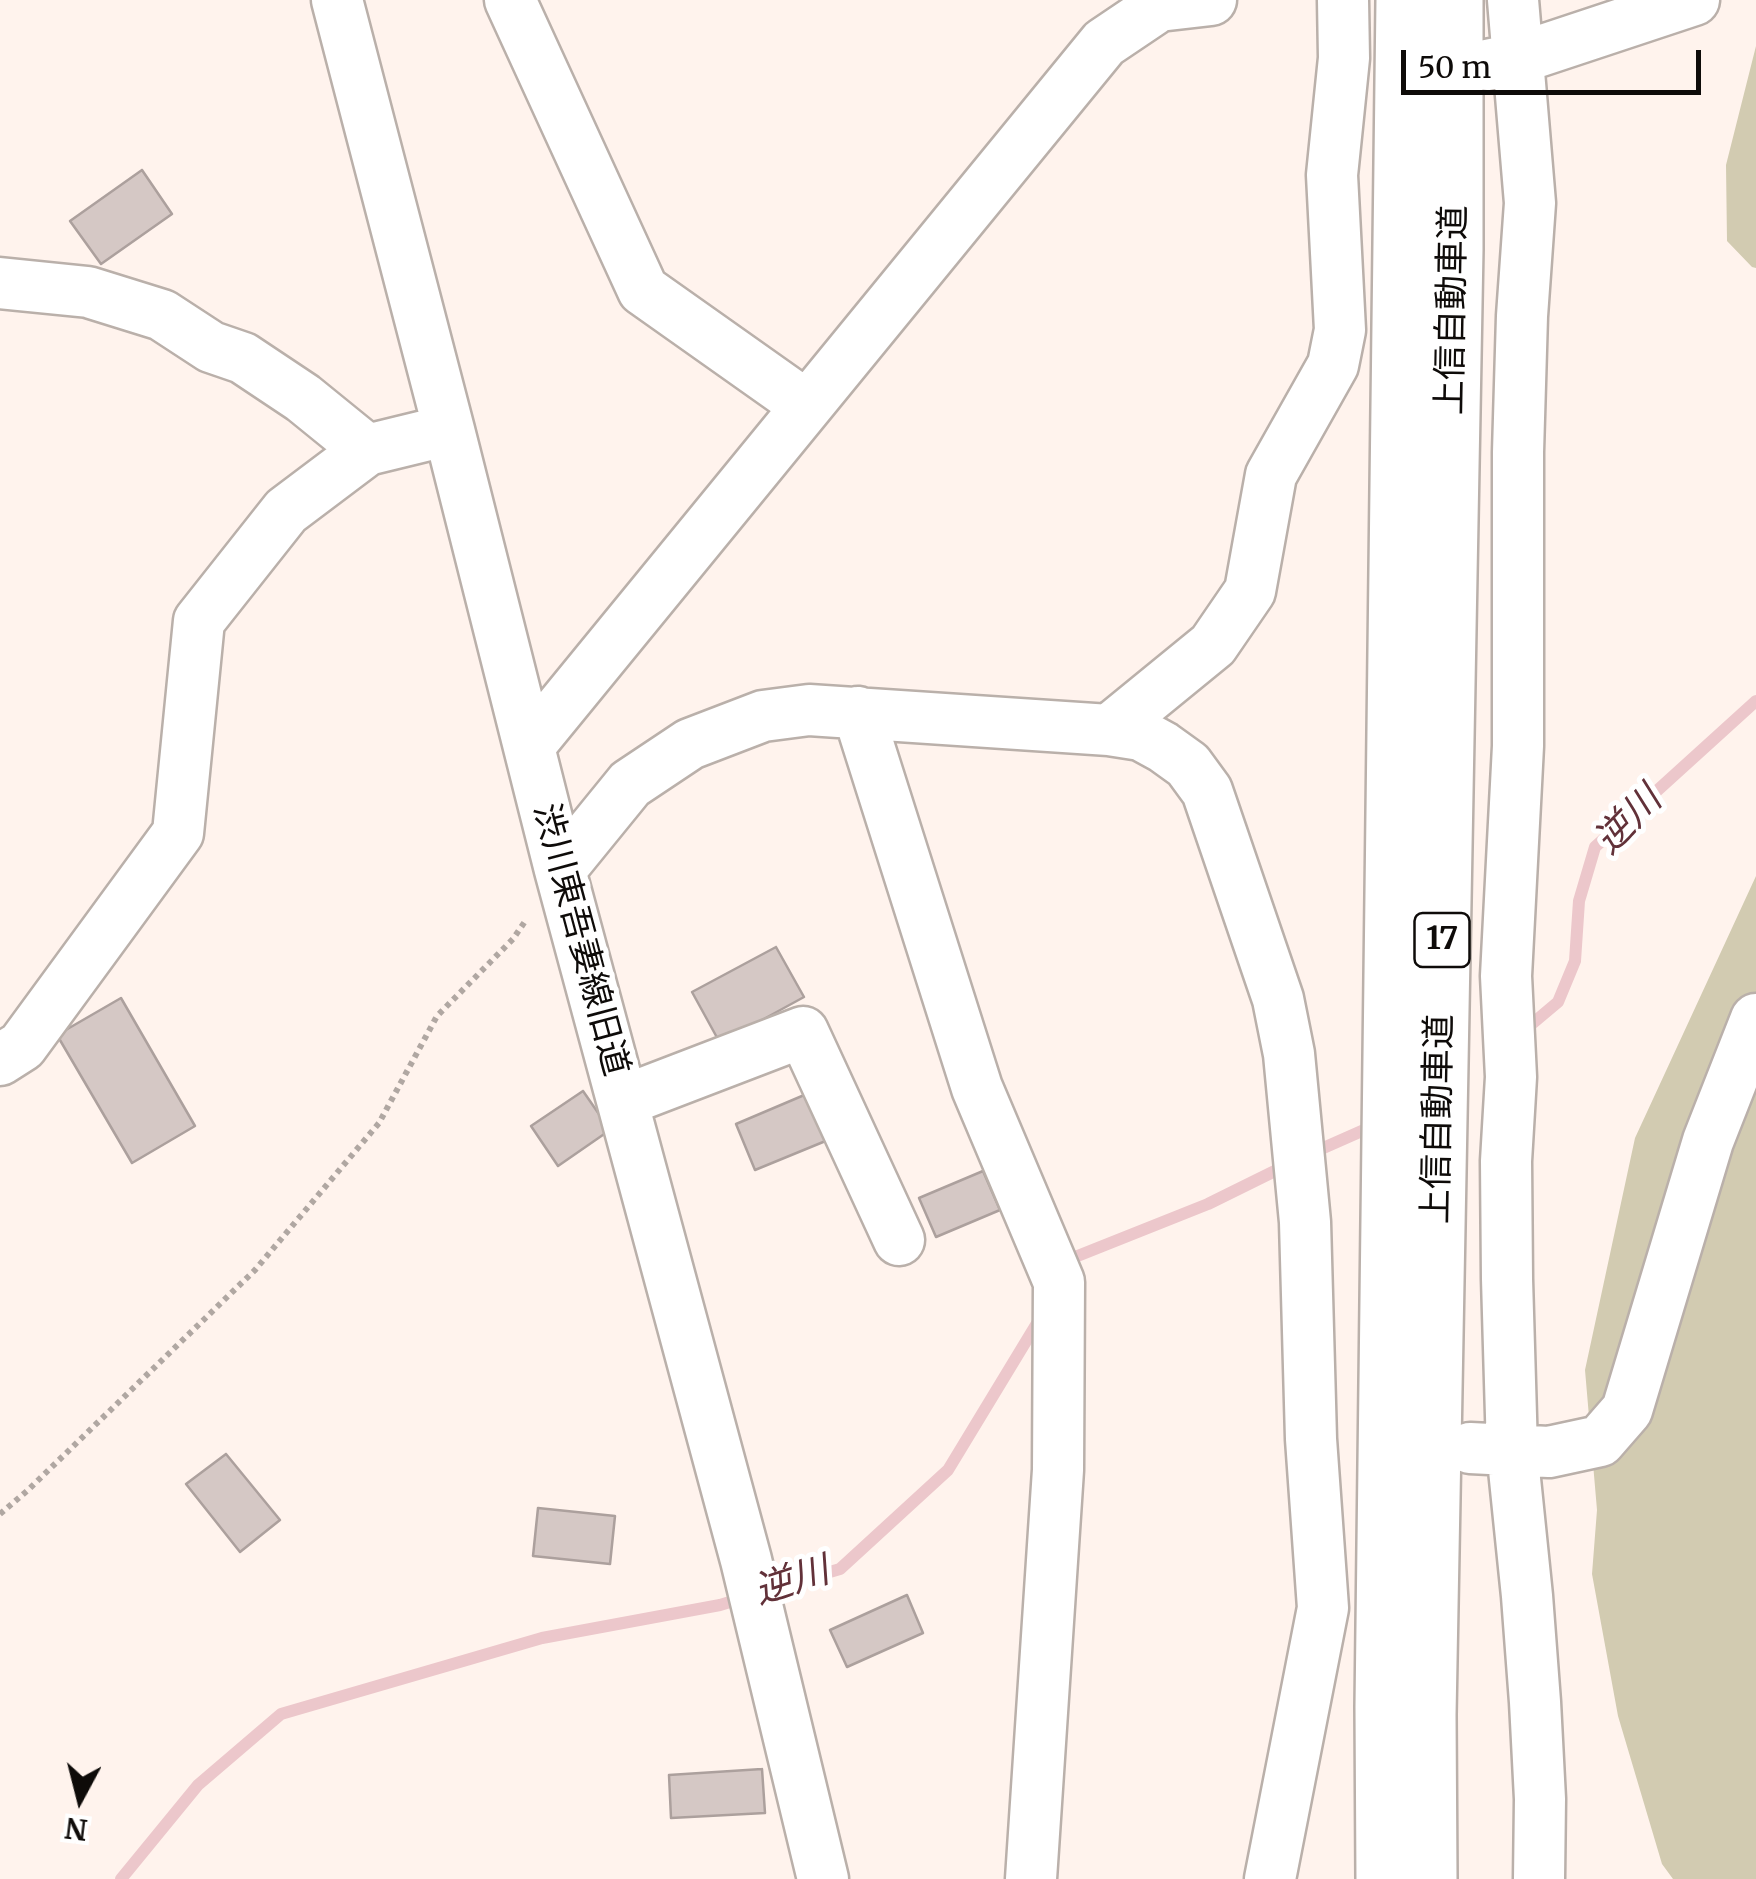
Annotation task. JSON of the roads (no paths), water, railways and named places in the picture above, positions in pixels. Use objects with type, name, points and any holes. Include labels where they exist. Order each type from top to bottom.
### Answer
[{"type":"highway","name":"上信自動車道","points":[[1384,1879],[1404,0]]},
{"type":"highway","name":"上信自動車道","points":[[1429,1879],[1428,1714],[1454,269],[1455,0]]},
{"type":"street","name":"渋川東吾妻線旧道","points":[[336,0],[560,870],[751,1582],[823,1879]]},
{"type":"street","points":[[510,0],[643,290],[807,406]]},
{"type":"street","points":[[529,746],[1104,44],[1160,6],[1211,0]]},
{"type":"street","points":[[1109,730],[1214,645],[1250,591],[1270,475],[1333,365],[1340,330],[1332,174],[1361,61],[1344,0]]},
{"type":"street","points":[[1513,0],[1502,62],[1530,203],[1518,452],[1518,746],[1506,976],[1511,1077],[1491,1449],[1527,1596],[1540,1799],[1538,1879]]},
{"type":"street","points":[[1502,62],[1694,0]]},
{"type":"street","points":[[0,284],[88,292],[162,315],[211,347],[244,358],[303,398],[367,450]]},
{"type":"street","points":[[0,1060],[22,1046],[178,833],[199,621],[286,511],[367,450],[449,430]]},
{"type":"street","points":[[560,870],[630,784],[690,744],[763,716],[809,710],[1141,734],[1188,765],[1207,791],[1278,999],[1289,1054],[1302,1187],[1311,1440],[1324,1608],[1270,1879]]},
{"type":"street","points":[[858,712],[977,1088],[1059,1305],[1058,1470],[1031,1879]]},
{"type":"street","points":[[1491,1449],[1549,1452],[1600,1442],[1627,1410],[1708,1141],[1756,1019]]},
{"type":"street","points":[[623,1101],[803,1032],[899,1240]]},
{"type":"street","points":[[1311,1440],[1365,1443]]},
{"type":"waterway","name":"逆川","points":[[1533,1023],[1558,1002],[1575,961],[1579,901],[1595,847],[1756,701]]},
{"type":"waterway","name":"逆川","points":[[1312,1153],[1364,1130]]},
{"type":"waterway","name":"逆川","points":[[1067,1271],[1075,1257],[1208,1204],[1289,1164]]},
{"type":"waterway","name":"逆川","points":[[762,1592],[840,1569],[948,1470],[1042,1315]]},
{"type":"waterway","name":"逆川","points":[[121,1879],[198,1785],[281,1714],[542,1638],[743,1598]]}]
